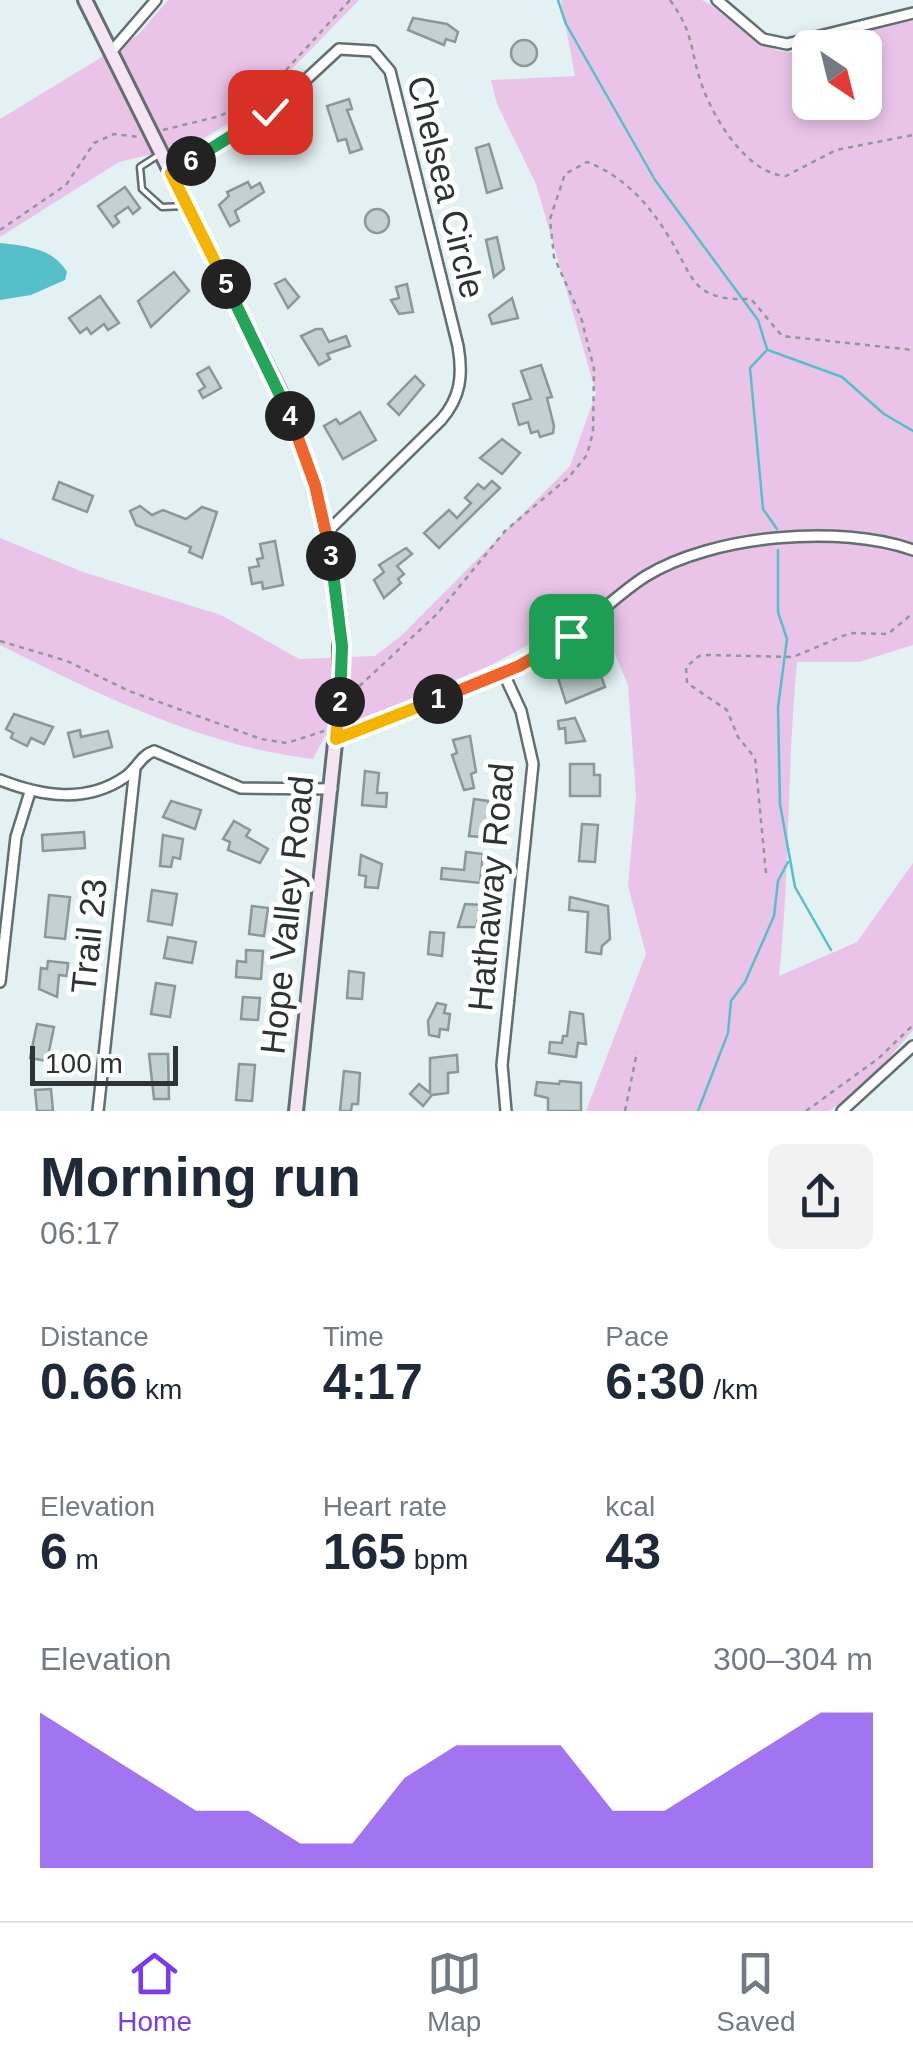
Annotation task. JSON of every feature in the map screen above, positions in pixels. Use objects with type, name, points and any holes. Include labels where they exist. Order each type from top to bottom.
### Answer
[{"type":"main road","name":"Hope Valley Road","points":[[85,0],[284,403],[310,469],[326,532],[342,646],[332,734],[332,789],[296,1111]]},
{"type":"street","points":[[110,52],[156,0]]},
{"type":"street","points":[[717,0],[763,38],[788,44],[913,12]]},
{"type":"street","name":"Chelsea Circle","points":[[171,173],[270,112],[339,48],[373,51],[390,71],[458,346],[461,381],[455,402],[442,420],[326,532]]},
{"type":"street","points":[[332,734],[503,672],[562,642],[643,578],[690,558],[819,534],[881,540],[913,550]]},
{"type":"street","name":"Hathaway Road","points":[[503,672],[521,712],[532,757],[524,884],[502,1066],[506,1111]]},
{"type":"street","points":[[0,780],[30,792],[78,794],[120,780],[154,751],[232,786],[275,791],[332,789]]},
{"type":"street","name":"Trail 23","points":[[98,1111],[136,768]]},
{"type":"street","points":[[0,982],[16,837],[30,792]]},
{"type":"street","points":[[842,1111],[864,1095],[913,1046]]},
{"type":"street","points":[[860,1111],[864,1095]]},
{"type":"lane","points":[[162,154],[140,167],[142,189],[157,205],[168,209],[187,205]]},
{"type":"path","points":[[156,131],[213,119],[266,92],[350,0]]},
{"type":"path","points":[[670,0],[692,34],[705,94],[745,158],[760,170],[792,175],[836,150],[913,135]]},
{"type":"path","points":[[0,230],[66,185],[94,143],[114,134],[147,135]]},
{"type":"path","points":[[346,695],[359,690],[429,622],[506,532],[569,477],[587,455],[593,432],[594,368],[581,317],[550,243],[550,219],[565,174],[587,162],[617,177],[657,219],[690,278],[720,298],[748,299],[782,336],[913,350]]},
{"type":"path","points":[[766,872],[758,766],[727,710],[692,688],[684,675],[699,656],[793,657],[850,633],[888,634],[913,612]]},
{"type":"path","points":[[0,641],[67,661],[129,691],[261,738],[288,743],[332,734]]},
{"type":"path","points":[[806,1111],[879,1058],[913,1025]]},
{"type":"path","points":[[624,1111],[637,1052]]},
{"type":"shaded area","points":[[168,0],[359,0],[259,103],[195,144],[119,162],[0,237],[0,119],[138,35]]},
{"type":"shaded area","points":[[561,0],[702,0],[764,45],[792,52],[792,120],[882,120],[882,30],[869,30],[913,21],[913,645],[859,662],[797,662],[779,976],[857,942],[913,863],[913,1030],[865,1086],[829,1111],[586,1111],[646,954],[628,886],[636,796],[628,685],[603,626],[576,619],[493,664],[325,736],[313,759],[273,753],[192,731],[75,682],[0,645],[0,538],[83,572],[221,615],[299,659],[375,656],[401,636],[570,466],[596,393],[536,184],[497,104],[491,80],[575,76]]},
{"type":"water","points":[[0,243],[46,253],[67,272],[65,280],[31,295],[0,300]]},
{"type":"building","points":[[413,18],[447,24],[458,32],[455,42],[446,39],[444,45],[408,30]]},
{"type":"building","points":[[524,40],[533,44],[537,53],[533,62],[524,66],[515,62],[511,53],[515,44]]},
{"type":"building","points":[[349,99],[352,109],[347,110],[362,149],[350,153],[346,139],[338,141],[327,106]]},
{"type":"building","points":[[489,144],[502,188],[487,193],[476,148]]},
{"type":"building","points":[[248,182],[251,188],[260,183],[264,192],[235,211],[239,221],[230,226],[219,205],[229,196],[227,192]]},
{"type":"building","points":[[125,187],[140,208],[133,214],[128,207],[115,216],[119,222],[113,227],[98,206]]},
{"type":"building","points":[[377,209],[389,221],[377,233],[365,221]]},
{"type":"building","points":[[497,237],[504,269],[494,277],[486,240]]},
{"type":"building","points":[[174,272],[189,291],[151,327],[138,301]]},
{"type":"building","points":[[285,279],[299,297],[288,308],[275,284]]},
{"type":"building","points":[[407,284],[413,312],[399,314],[391,300],[399,298],[396,287]]},
{"type":"building","points":[[100,296],[119,323],[108,330],[104,324],[91,334],[87,328],[80,333],[69,318]]},
{"type":"building","points":[[512,298],[518,318],[492,324],[489,315]]},
{"type":"building","points":[[322,329],[329,342],[346,336],[350,346],[327,354],[330,359],[319,365],[301,336]]},
{"type":"building","points":[[541,365],[552,397],[547,398],[554,426],[553,433],[540,437],[538,431],[531,433],[528,422],[519,425],[513,404],[531,399],[521,371]]},
{"type":"building","points":[[209,367],[221,388],[203,398],[199,391],[205,387],[197,374]]},
{"type":"building","points":[[415,376],[424,385],[399,415],[388,404]]},
{"type":"building","points":[[360,412],[376,440],[343,459],[324,426],[336,419],[340,424]]},
{"type":"building","points":[[502,439],[520,453],[502,474],[480,458]]},
{"type":"building","points":[[492,481],[500,488],[439,548],[424,533],[449,510],[457,518],[471,503],[465,498],[478,484],[484,489]]},
{"type":"building","points":[[59,482],[93,496],[87,512],[53,499]]},
{"type":"building","points":[[140,506],[152,515],[163,510],[186,519],[202,507],[217,512],[202,558],[189,552],[191,547],[136,525],[130,511]]},
{"type":"building","points":[[275,541],[283,585],[263,589],[262,582],[252,584],[249,568],[259,566],[257,559],[263,558],[260,544]]},
{"type":"building","points":[[406,548],[412,554],[397,566],[404,574],[398,579],[401,583],[384,598],[374,580],[384,572],[379,565]]},
{"type":"building","points":[[582,662],[587,677],[600,673],[605,687],[566,703],[558,678],[571,673],[569,667]]},
{"type":"building","points":[[14,714],[53,727],[44,744],[31,738],[27,746],[11,738],[13,733],[6,729]]},
{"type":"building","points":[[575,718],[585,741],[566,743],[565,728],[559,729],[558,721]]},
{"type":"building","points":[[80,730],[81,737],[108,731],[112,747],[74,757],[68,733]]},
{"type":"building","points":[[470,736],[476,772],[471,774],[474,788],[464,790],[452,755],[457,753],[453,740]]},
{"type":"building","points":[[570,764],[594,764],[594,775],[600,775],[600,796],[570,796]]},
{"type":"building","points":[[365,771],[379,773],[377,793],[387,793],[386,807],[362,805]]},
{"type":"building","points":[[474,799],[488,801],[491,810],[488,833],[482,837],[469,836]]},
{"type":"building","points":[[171,801],[201,810],[195,829],[163,817]]},
{"type":"building","points":[[234,821],[250,830],[246,836],[268,849],[260,863],[228,850],[230,842],[223,839]]},
{"type":"building","points":[[582,824],[598,825],[595,862],[579,861]]},
{"type":"building","points":[[84,832],[85,848],[43,851],[42,835]]},
{"type":"building","points":[[163,835],[183,839],[180,859],[173,857],[171,867],[160,866]]},
{"type":"building","points":[[466,852],[483,854],[480,883],[441,879],[442,868],[464,870]]},
{"type":"building","points":[[361,855],[382,864],[378,888],[365,887],[366,876],[359,875]]},
{"type":"building","points":[[152,890],[177,894],[172,925],[148,921]]},
{"type":"building","points":[[49,895],[70,897],[65,939],[45,937]]},
{"type":"building","points":[[570,897],[608,906],[610,939],[602,946],[601,954],[586,952],[588,912],[569,910]]},
{"type":"building","points":[[465,904],[482,905],[476,927],[458,927]]},
{"type":"building","points":[[252,906],[268,908],[264,936],[249,934]]},
{"type":"building","points":[[430,932],[444,933],[442,956],[428,954]]},
{"type":"building","points":[[168,937],[196,942],[192,963],[164,958]]},
{"type":"building","points":[[246,950],[263,951],[261,979],[236,977],[237,961],[246,962]]},
{"type":"building","points":[[48,961],[68,963],[67,976],[59,975],[57,997],[39,989],[41,968],[47,969]]},
{"type":"building","points":[[349,971],[364,973],[362,999],[347,998]]},
{"type":"building","points":[[156,983],[175,986],[170,1017],[151,1014]]},
{"type":"building","points":[[243,997],[260,998],[258,1020],[241,1019]]},
{"type":"building","points":[[437,1003],[446,1005],[444,1013],[450,1014],[448,1030],[440,1029],[439,1037],[429,1035],[428,1021]]},
{"type":"building","points":[[570,1012],[583,1014],[586,1044],[578,1043],[576,1057],[549,1053],[550,1042],[562,1043],[563,1036],[567,1036]]},
{"type":"building","points":[[37,1024],[54,1027],[47,1061],[30,1058]]},
{"type":"building","points":[[149,1054],[168,1054],[169,1099],[154,1099]]},
{"type":"building","points":[[457,1055],[458,1072],[448,1073],[448,1093],[432,1095],[423,1106],[410,1094],[419,1084],[430,1093],[430,1058]]},
{"type":"building","points":[[239,1064],[255,1065],[252,1101],[236,1100]]},
{"type":"building","points":[[344,1071],[360,1073],[358,1104],[352,1104],[351,1111],[340,1111]]},
{"type":"building","points":[[537,1082],[581,1083],[581,1111],[548,1111],[548,1098],[535,1095]]},
{"type":"building","points":[[51,1089],[53,1111],[37,1111],[35,1090]]},
{"type":"waterway","points":[[558,0],[566,24],[655,180],[758,320],[767,349]]},
{"type":"waterway","points":[[768,350],[842,377],[884,414],[913,431]]},
{"type":"waterway","points":[[766,351],[750,368],[763,509],[777,529]]},
{"type":"waterway","points":[[778,550],[778,612],[787,639],[778,707],[780,804],[795,887],[831,950]]},
{"type":"waterway","points":[[698,1111],[728,1033],[731,1001],[745,982],[774,916],[778,881],[788,862]]},
{"type":"route","points":[[270,112],[171,173],[278,390],[315,485],[328,539],[342,646],[336,739],[519,666],[571,636]]}]
